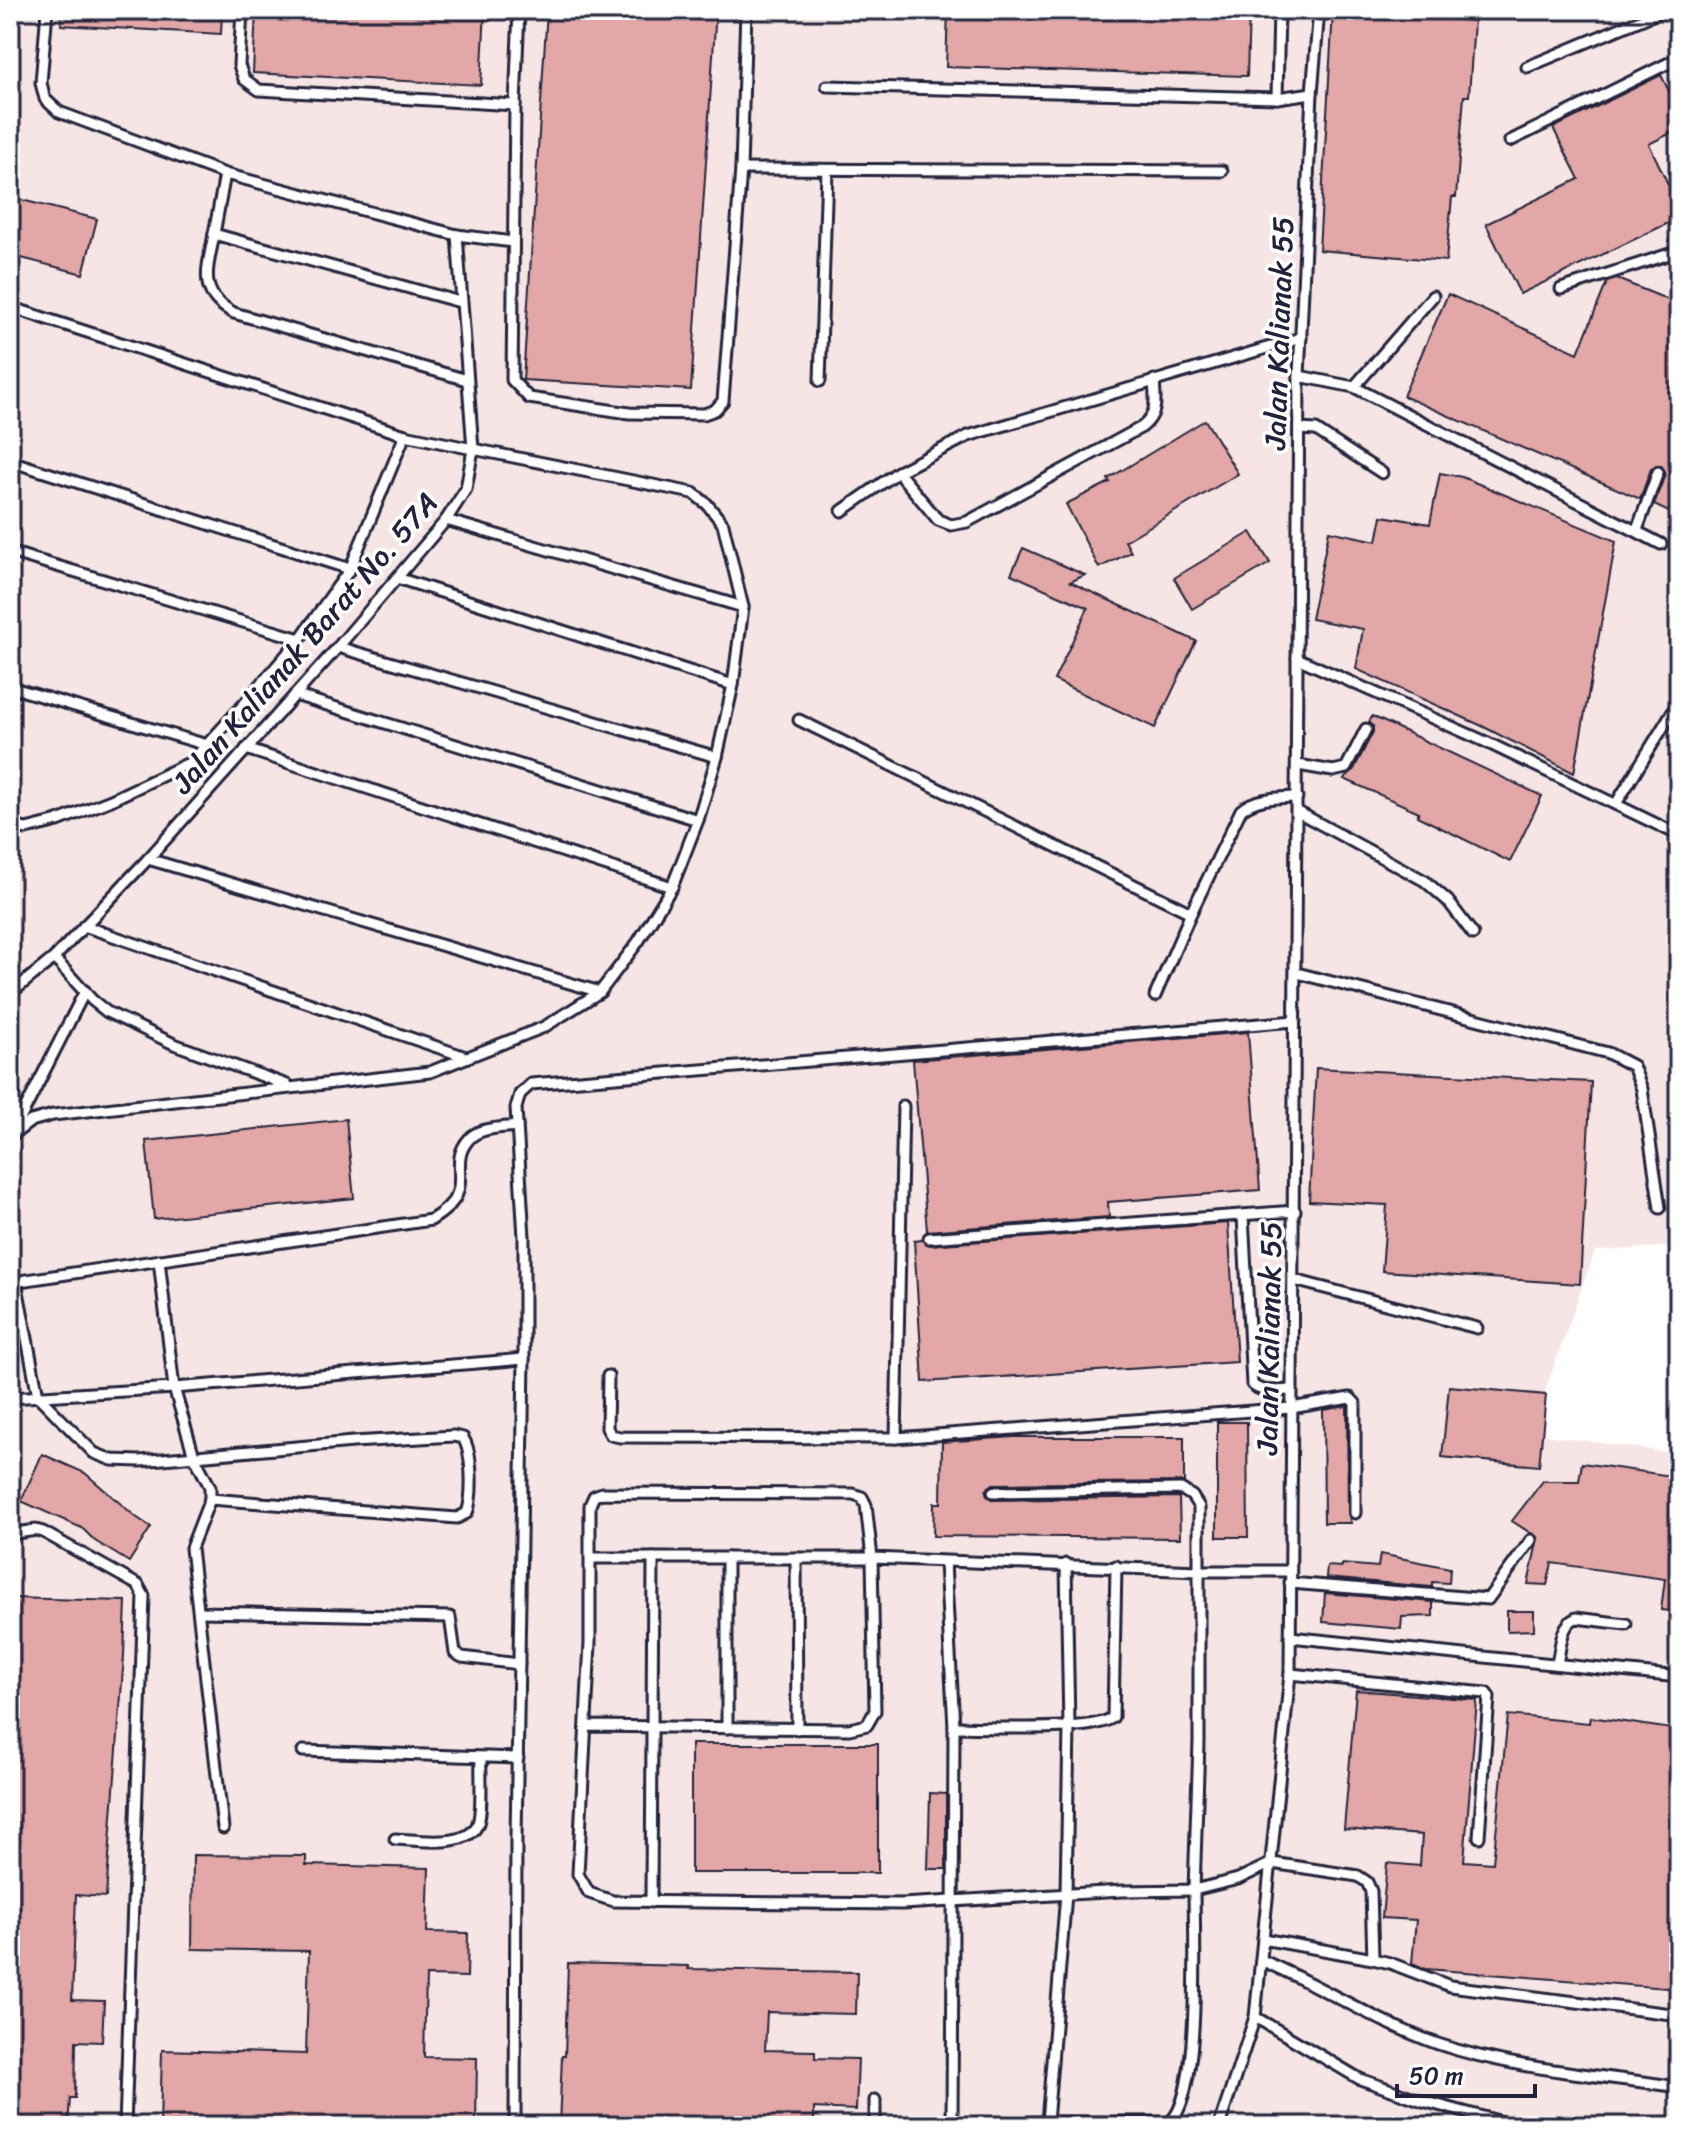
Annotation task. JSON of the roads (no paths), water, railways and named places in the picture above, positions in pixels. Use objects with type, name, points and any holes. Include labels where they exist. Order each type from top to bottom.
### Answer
[{"type":"lane","points":[[47,10],[41,83],[45,99],[59,112],[225,174],[457,235],[513,242]]},
{"type":"lane","points":[[242,10],[239,65],[244,79],[259,90],[515,105]]},
{"type":"lane","points":[[519,10],[512,380],[529,398],[629,413],[704,414],[715,410],[723,401],[741,169],[746,10]]},
{"type":"lane","points":[[1277,98],[1279,10]]},
{"type":"lane","name":"Jalan Kalianak 55","points":[[1219,2126],[1255,2017],[1290,1674],[1299,376],[1312,93],[1319,10]]},
{"type":"lane","points":[[1527,67],[1664,10]]},
{"type":"lane","points":[[1510,141],[1679,58]]},
{"type":"lane","points":[[827,86],[1277,98],[1312,93]]},
{"type":"lane","points":[[741,169],[1222,171]]},
{"type":"lane","points":[[820,381],[827,170]]},
{"type":"lane","points":[[225,174],[206,279],[210,295],[220,306],[234,313],[467,380]]},
{"type":"lane","points":[[214,234],[460,302]]},
{"type":"lane","name":"Jalan Kalianak Barat No. 57A","points":[[10,994],[54,958],[148,859],[338,647],[460,502],[466,489],[473,449],[457,235]]},
{"type":"lane","points":[[1561,289],[1679,251]]},
{"type":"lane","points":[[1354,387],[1433,296]]},
{"type":"lane","points":[[10,307],[405,435],[693,493],[707,504],[723,524],[743,607],[733,685],[717,757],[698,820],[672,887],[638,942],[600,992],[544,1027],[430,1072],[53,1115],[31,1121],[10,1136]]},
{"type":"lane","points":[[842,511],[898,472],[968,436],[1301,338]]},
{"type":"lane","points":[[1299,376],[1354,387],[1661,544]]},
{"type":"lane","points":[[898,472],[938,520],[951,525],[967,522],[1142,427],[1156,409],[1154,380]]},
{"type":"lane","points":[[1299,429],[1316,430],[1382,473]]},
{"type":"lane","name":"Jalan Kalianak Barat No. 57A","points":[[10,825],[26,829],[58,821],[191,762],[300,639],[350,569],[405,435]]},
{"type":"lane","points":[[10,461],[350,569]]},
{"type":"lane","points":[[1637,530],[1658,472]]},
{"type":"lane","points":[[446,520],[743,607]]},
{"type":"lane","points":[[10,552],[300,639]]},
{"type":"lane","points":[[397,578],[733,685]]},
{"type":"lane","points":[[338,647],[717,757]]},
{"type":"lane","points":[[1297,658],[1679,835]]},
{"type":"lane","points":[[10,687],[207,745]]},
{"type":"lane","points":[[295,695],[698,820]]},
{"type":"lane","points":[[1616,804],[1679,701]]},
{"type":"lane","points":[[799,720],[1191,913]]},
{"type":"lane","points":[[1298,765],[1333,771],[1346,768],[1366,729]]},
{"type":"lane","points":[[246,749],[672,887]]},
{"type":"lane","points":[[1155,996],[1241,810],[1263,799],[1297,797]]},
{"type":"lane","points":[[1298,812],[1425,881],[1448,901],[1473,934]]},
{"type":"lane","points":[[148,859],[600,992]]},
{"type":"lane","points":[[84,926],[466,1057]]},
{"type":"lane","points":[[54,958],[107,1012],[174,1044],[290,1086]]},
{"type":"lane","points":[[1297,973],[1608,1053],[1633,1066],[1642,1089],[1660,1208]]},
{"type":"lane","points":[[10,1136],[85,991]]},
{"type":"lane","points":[[515,2126],[524,1359],[524,1237],[516,1108],[520,1094],[531,1084],[1295,1021]]},
{"type":"lane","points":[[896,1438],[903,1106]]},
{"type":"lane","points":[[210,1499],[457,1518],[467,1513],[471,1503],[469,1446],[463,1438],[454,1436],[125,1462],[112,1460],[94,1453],[38,1396],[13,1282],[431,1220],[446,1211],[460,1194],[460,1159],[469,1139],[482,1131],[517,1126]]},
{"type":"lane","points":[[929,1238],[1295,1211]]},
{"type":"lane","points":[[1243,1216],[1252,1384],[1263,1390],[1292,1390]]},
{"type":"lane","points":[[159,1260],[174,1388],[194,1456],[210,1487],[210,1499],[191,1548],[223,1828]]},
{"type":"lane","points":[[1294,1280],[1477,1328]]},
{"type":"lane","points":[[10,1398],[174,1388],[524,1359]]},
{"type":"lane","points":[[608,1376],[607,1428],[611,1435],[620,1437],[896,1438],[1291,1408],[1353,1400],[1355,1513]]},
{"type":"lane","points":[[945,1563],[954,1727],[952,2125],[1168,2123],[1178,2114],[1193,2039],[1199,1742],[1199,1507],[1192,1496],[1181,1489],[993,1492]]},
{"type":"lane","points":[[587,1726],[849,1729],[867,1725],[875,1711],[872,1558],[866,1505],[862,1497],[853,1494],[602,1493],[594,1496],[590,1505],[590,1643],[578,1874],[589,1893],[613,1901],[902,1904],[1194,1890],[1238,1879],[1272,1863],[1358,1876],[1367,1882],[1371,1891],[1373,1959]]},
{"type":"lane","points":[[10,1534],[36,1530],[43,1532],[138,1585],[144,1596],[125,2126]]},
{"type":"lane","points":[[1290,1583],[1488,1599],[1531,1540]]},
{"type":"lane","points":[[590,1558],[872,1558],[1199,1571],[1290,1571]]},
{"type":"lane","points":[[651,1902],[653,1558]]},
{"type":"lane","points":[[727,1558],[727,1728]]},
{"type":"lane","points":[[796,1558],[797,1729]]},
{"type":"lane","points":[[1047,2122],[1066,1894],[1069,1727],[1066,1564]]},
{"type":"lane","points":[[954,1727],[1069,1727],[1107,1723],[1113,1717],[1116,1566]]},
{"type":"lane","points":[[200,1612],[450,1617],[455,1653],[462,1657],[519,1664]]},
{"type":"lane","points":[[1557,1663],[1565,1627],[1570,1620],[1576,1618],[1626,1624]]},
{"type":"lane","points":[[1290,1637],[1679,1677]]},
{"type":"lane","points":[[1290,1674],[1486,1693],[1489,1697],[1479,1837]]},
{"type":"lane","points":[[303,1751],[518,1758]]},
{"type":"lane","points":[[395,1839],[459,1840],[471,1834],[478,1823],[481,1758]]},
{"type":"lane","points":[[1263,1939],[1390,1963],[1450,1986],[1679,2015]]},
{"type":"lane","points":[[1261,1960],[1368,2015],[1438,2044],[1495,2059],[1679,2087]]},
{"type":"lane","points":[[1255,2017],[1360,2079],[1423,2101],[1517,2126]]},
{"type":"lane","points":[[875,2100],[875,2126]]}]
